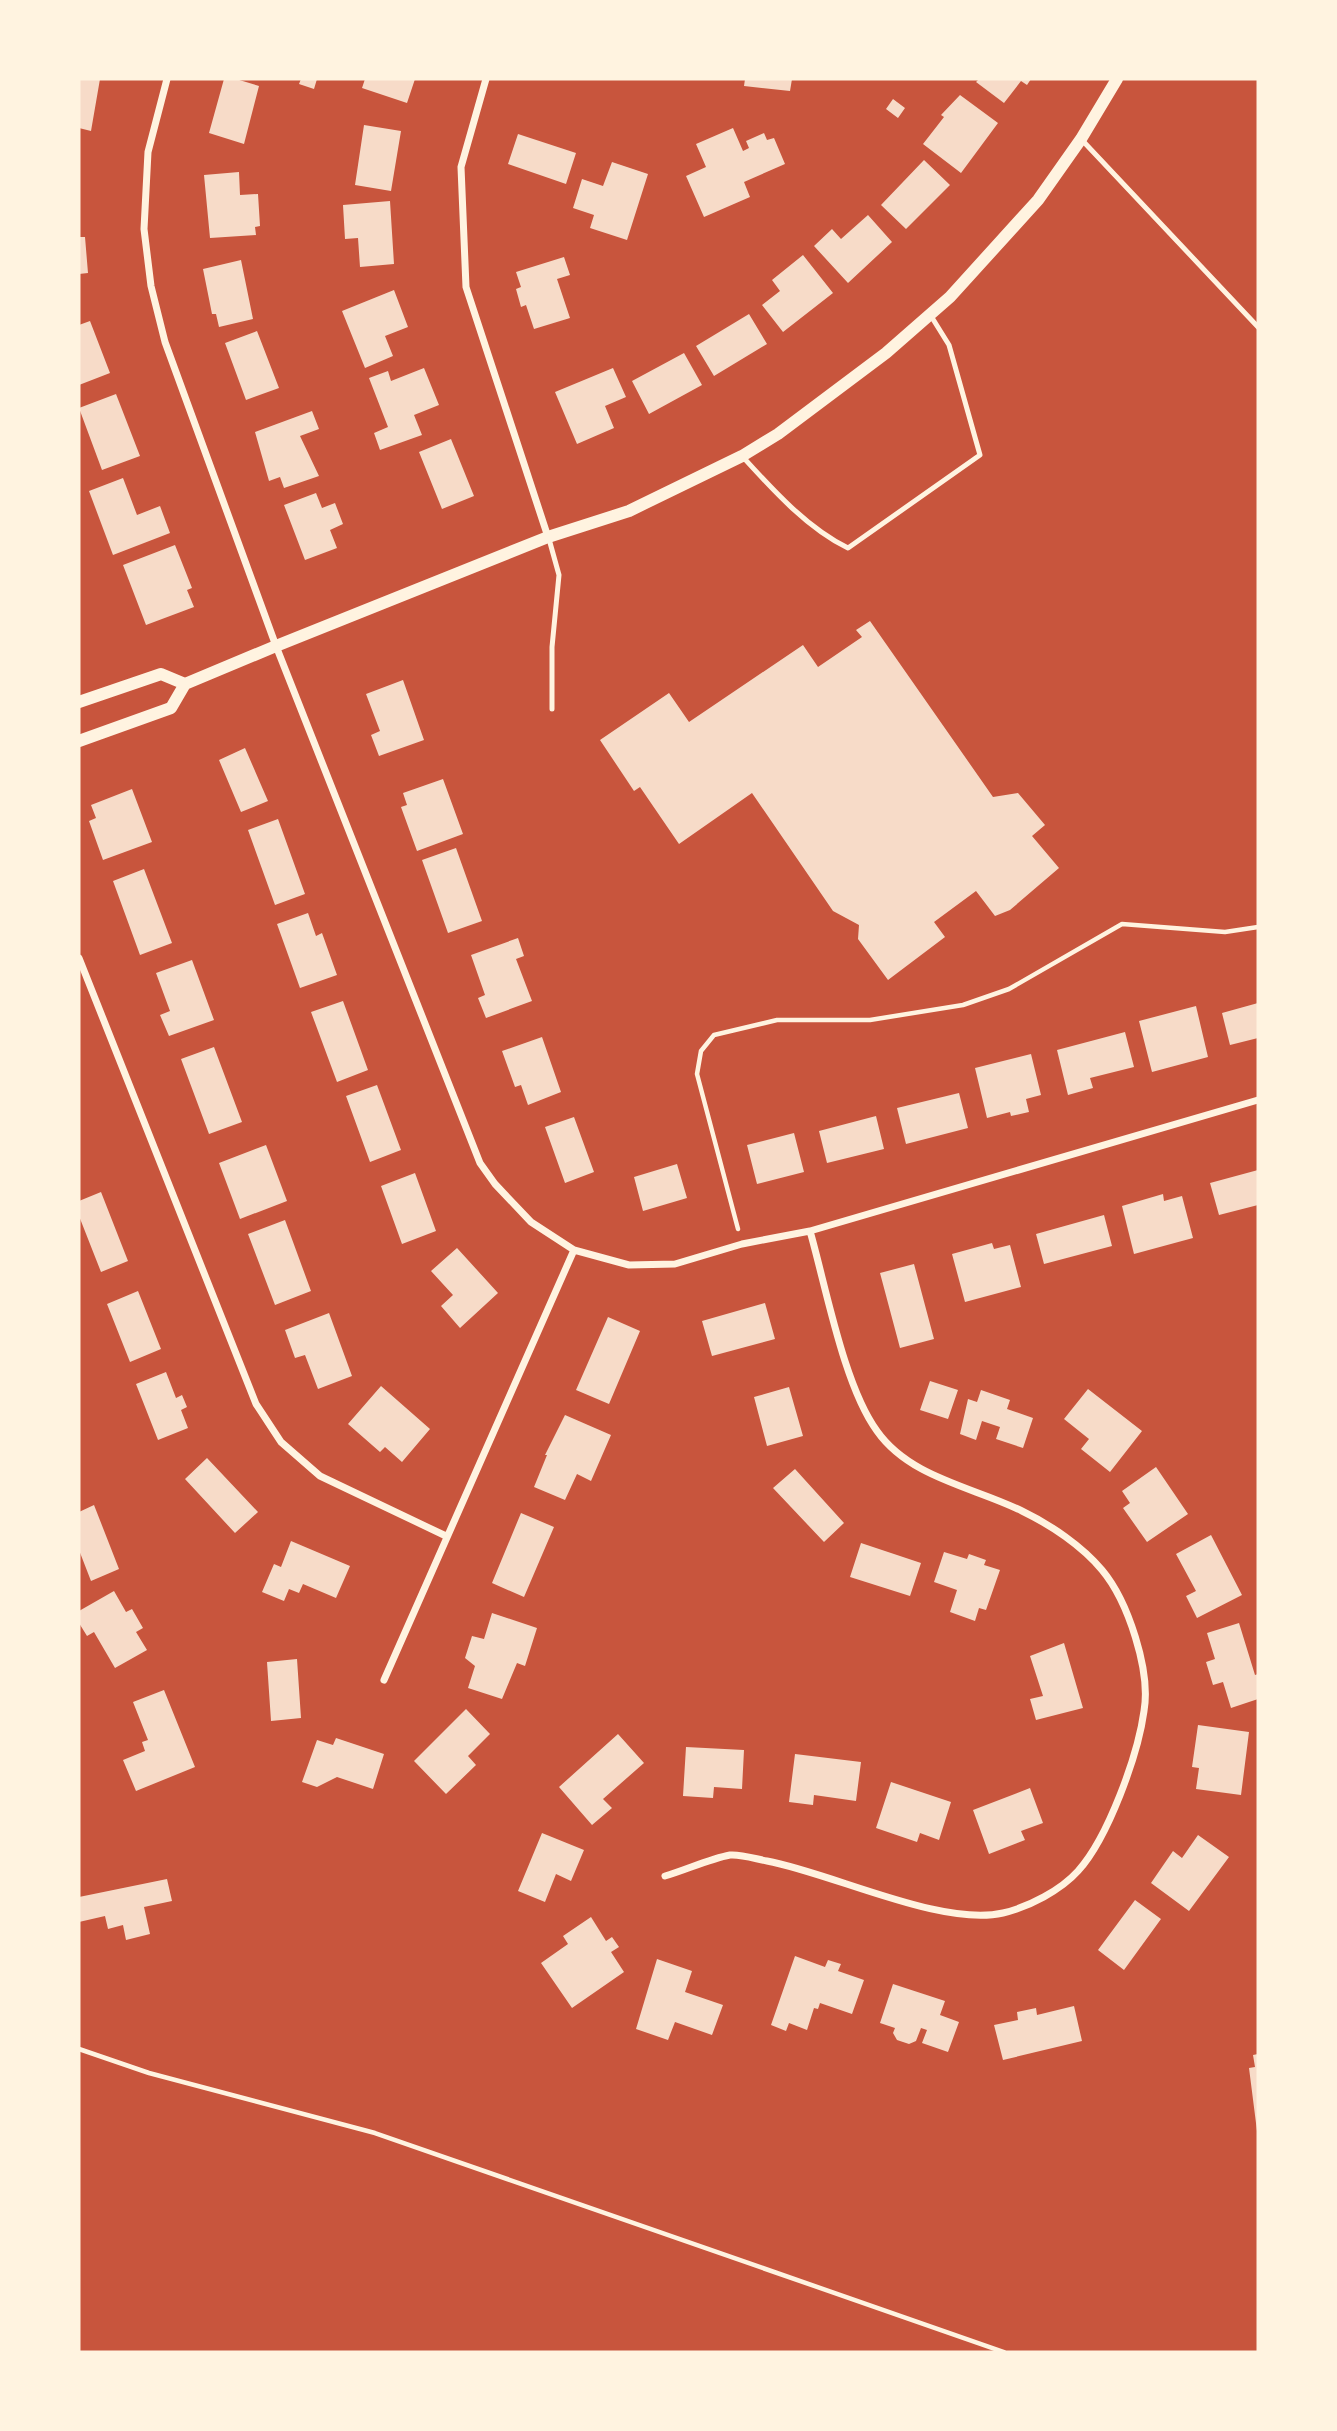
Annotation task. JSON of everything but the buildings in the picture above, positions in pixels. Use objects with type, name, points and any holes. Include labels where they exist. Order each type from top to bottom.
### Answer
[{"type":"street","points":[[167,79],[148,152],[145,229],[151,286],[165,342],[276,646],[480,1163],[495,1184],[531,1222],[574,1250],[629,1265],[675,1264],[742,1244],[810,1231],[1258,1100]]},
{"type":"street","points":[[486,79],[461,167],[466,287],[548,537]]},
{"type":"street","points":[[79,741],[171,708],[185,684],[548,537],[629,511],[742,456],[833,393],[931,314],[1038,200],[1081,139],[1117,79]]},
{"type":"street","points":[[79,702],[162,674],[185,684]]},
{"type":"street","points":[[79,958],[256,1404],[281,1442],[320,1476],[446,1536]]},
{"type":"street","points":[[665,1877],[733,1855],[796,1866],[904,1902],[957,1913],[1002,1913],[1044,1897],[1077,1873],[1096,1848],[1125,1780],[1145,1709],[1141,1660],[1127,1613],[1103,1570],[1065,1537],[1022,1511],[961,1488],[904,1459],[877,1433],[858,1398],[810,1231]]},
{"type":"street","points":[[384,1680],[574,1250]]},
{"type":"lane","points":[[1081,139],[1258,327]]},
{"type":"lane","points":[[742,456],[768,485],[832,541],[848,548],[980,455],[949,345],[931,314]]},
{"type":"lane","points":[[548,537],[559,575],[552,647],[552,709]]},
{"type":"path","points":[[742,1244],[696,1074],[701,1051],[714,1035],[777,1020],[870,1020],[963,1005],[1009,989],[1122,924],[1225,932],[1258,927]]},
{"type":"path","points":[[79,2049],[149,2073],[375,2133],[1004,2352]]}]
